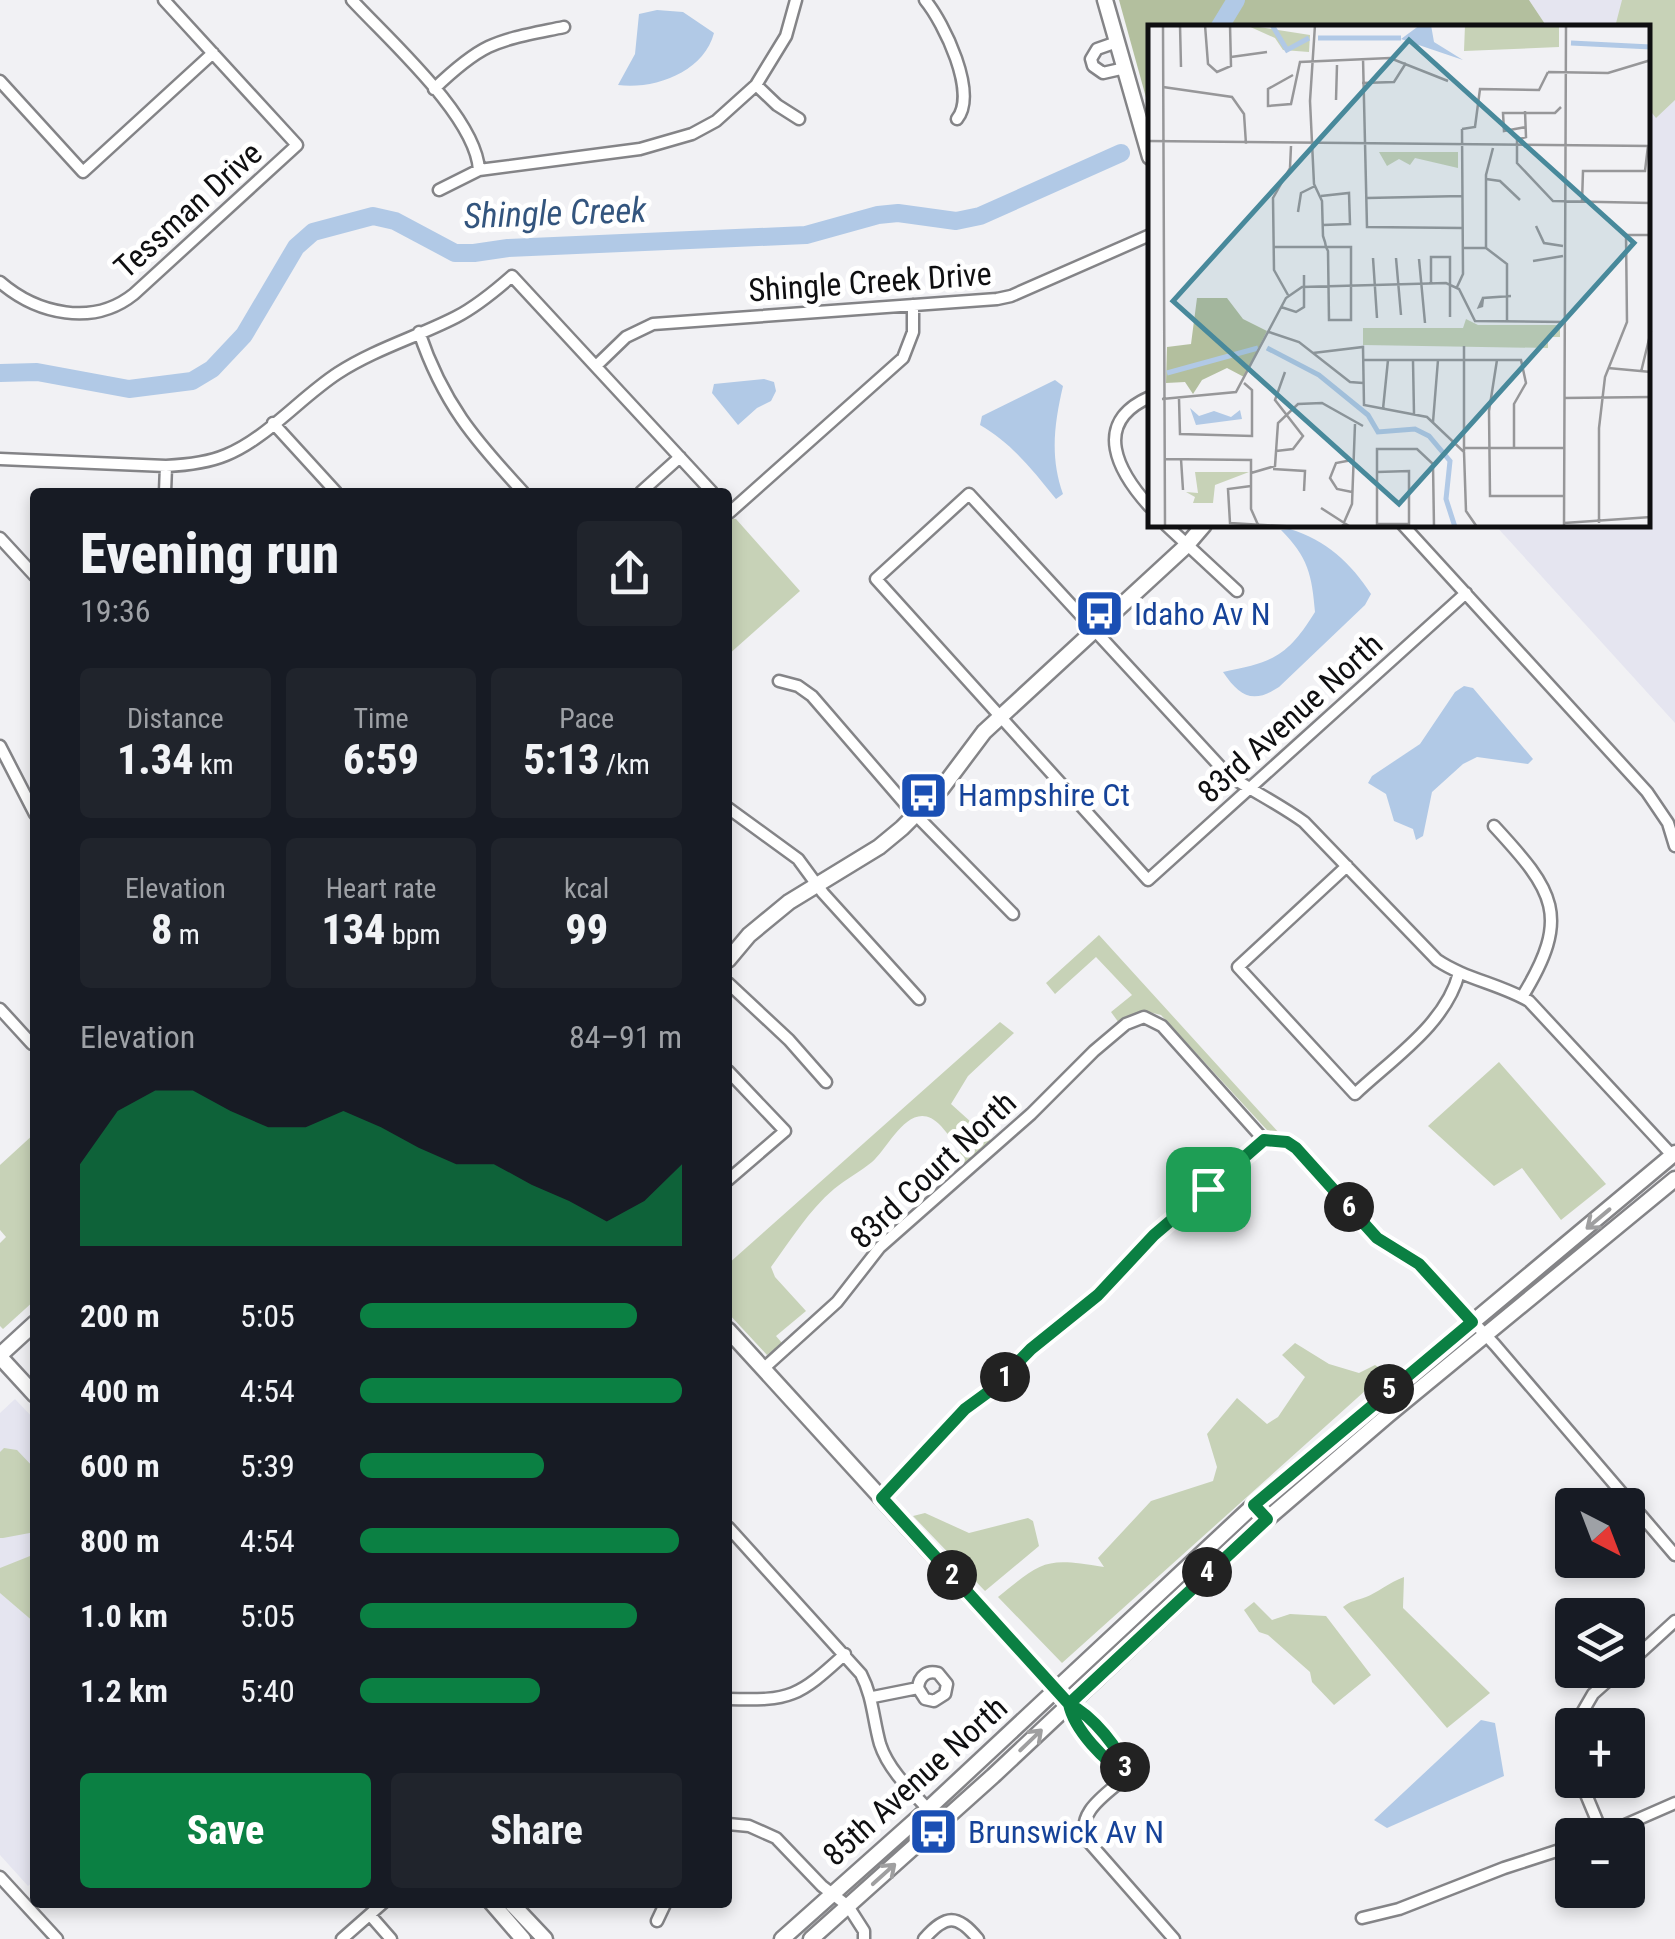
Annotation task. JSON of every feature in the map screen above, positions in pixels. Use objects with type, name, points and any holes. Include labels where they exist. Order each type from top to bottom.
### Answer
[{"type":"main road","points":[[1104,0],[1148,150]]},
{"type":"main road","points":[[732,956],[768,918],[879,847],[918,814],[972,745],[1201,528]]},
{"type":"main road","name":"85th Avenue North","points":[[782,1939],[928,1809],[1254,1505],[1674,1155]]},
{"type":"main road","name":"85th Avenue North","points":[[812,1939],[1267,1519],[1675,1179]]},
{"type":"main road","points":[[30,1328],[0,1356],[30,1389]]},
{"type":"main road","points":[[732,1334],[1069,1704]]},
{"type":"main road","points":[[1254,1505],[1267,1519]]},
{"type":"main road","points":[[497,1908],[524,1939]]},
{"type":"main road","points":[[516,1908],[544,1939]]},
{"type":"street","points":[[0,80],[84,172],[213,53],[164,0]]},
{"type":"street","points":[[439,190],[478,170],[666,144],[716,121],[756,86],[786,36],[796,0]]},
{"type":"street","points":[[925,0],[944,30],[963,88],[964,110],[957,119]]},
{"type":"street","points":[[360,3],[464,125],[478,170]]},
{"type":"street","points":[[434,89],[465,59],[494,42],[564,26]]},
{"type":"street","points":[[1117,42],[1097,49],[1091,59],[1093,66],[1102,74],[1125,68]]},
{"type":"street","name":"Tessman Drive","points":[[0,282],[29,303],[48,309],[80,314],[109,310],[134,294],[297,145],[213,53]]},
{"type":"street","points":[[756,86],[799,119]]},
{"type":"street","name":"Shingle Creek Drive","points":[[596,366],[626,337],[652,324],[1011,296],[1148,236]]},
{"type":"street","points":[[0,459],[187,466],[228,455],[359,360],[479,304],[512,276],[708,488]]},
{"type":"street","points":[[732,510],[903,358],[913,332],[913,305]]},
{"type":"street","points":[[418,332],[460,421],[520,488]]},
{"type":"street","points":[[1148,397],[1123,418],[1115,445],[1122,472],[1148,504]]},
{"type":"street","points":[[273,423],[332,488]]},
{"type":"street","points":[[645,488],[680,457]]},
{"type":"street","points":[[165,488],[166,466]]},
{"type":"street","points":[[1002,716],[876,579],[969,494],[1219,766],[1304,822],[1426,952],[1459,973],[1522,997],[1538,1010],[1674,1155]]},
{"type":"street","points":[[1169,528],[1237,592]]},
{"type":"street","points":[[1406,528],[1646,792],[1668,823],[1675,846]]},
{"type":"street","points":[[0,538],[30,571]]},
{"type":"street","name":"83rd Avenue North","points":[[1002,716],[1148,880],[1466,593]]},
{"type":"street","points":[[779,681],[798,686],[812,696],[1013,914]]},
{"type":"street","points":[[0,746],[30,804]]},
{"type":"street","points":[[732,811],[798,859],[920,999]]},
{"type":"street","points":[[1494,826],[1540,880],[1552,914],[1548,950],[1522,997]]},
{"type":"street","points":[[1347,866],[1238,967],[1355,1094],[1434,1020],[1455,990],[1459,973]]},
{"type":"street","points":[[732,987],[789,1040],[826,1082]]},
{"type":"street","points":[[0,1009],[30,1038]]},
{"type":"street","name":"83rd Court North","points":[[763,1369],[837,1302],[880,1247],[1126,1024],[1144,1018],[1162,1026],[1264,1140]]},
{"type":"street","points":[[732,1075],[784,1131],[732,1176]]},
{"type":"street","points":[[882,1498],[965,1409],[1098,1295],[1166,1224],[1264,1140],[1287,1142],[1296,1148],[1377,1238],[1419,1264],[1675,1555]]},
{"type":"street","points":[[732,1532],[862,1674],[873,1697],[881,1748],[898,1776],[928,1809]]},
{"type":"street","points":[[732,1545],[738,1539]]},
{"type":"street","points":[[1645,1648],[1675,1621]]},
{"type":"street","points":[[732,1698],[792,1696],[845,1654]]},
{"type":"street","points":[[873,1697],[918,1688]]},
{"type":"street","points":[[1585,1708],[1600,1688]]},
{"type":"street","points":[[1069,1704],[1080,1709],[1119,1752],[1128,1774],[1086,1814],[1083,1831],[1174,1939]]},
{"type":"street","points":[[1640,1818],[1675,1802]]},
{"type":"street","points":[[732,1824],[749,1826],[776,1838],[822,1886],[848,1906],[864,1930],[864,1939]]},
{"type":"street","points":[[1362,1918],[1398,1909],[1555,1852]]},
{"type":"street","points":[[0,1877],[58,1939]]},
{"type":"street","points":[[342,1939],[378,1908]]},
{"type":"street","points":[[658,1921],[663,1908]]},
{"type":"street","points":[[370,1915],[391,1939]]},
{"type":"street","points":[[924,1939],[942,1922],[956,1920],[966,1924],[978,1939]]},
{"type":"shaded area","points":[[1529,0],[1675,0],[1675,723],[1498,528],[1650,528],[1650,25],[1546,25]]},
{"type":"shaded area","points":[[15,1399],[30,1415],[28,1886],[0,1855],[0,1413]]},
{"type":"green space","points":[[1119,0],[1529,0],[1546,25],[1148,25],[1148,105]]},
{"type":"green space","points":[[1622,0],[1675,0],[1675,100],[1656,118],[1650,110],[1650,25],[1616,25]]},
{"type":"green space","points":[[732,518],[736,519],[800,591],[732,651]]},
{"type":"green space","points":[[1099,935],[1280,1134],[1267,1130],[1161,1015],[1145,1011],[1119,1023],[1111,1012],[1132,995],[1096,957],[1055,994],[1046,983]]},
{"type":"green space","points":[[1000,1022],[1014,1033],[968,1076],[951,1104],[992,1141],[965,1165],[941,1126],[920,1116],[910,1120],[872,1162],[825,1197],[800,1226],[771,1267],[775,1277],[806,1311],[776,1336],[782,1343],[767,1355],[732,1317],[732,1260]]},
{"type":"green space","points":[[1499,1062],[1606,1184],[1561,1220],[1522,1168],[1494,1186],[1428,1126]]},
{"type":"green space","points":[[30,1138],[30,1305],[3,1329],[0,1243],[6,1237],[0,1230],[0,1165]]},
{"type":"green space","points":[[1295,1343],[1329,1364],[1359,1373],[1375,1365],[1386,1372],[1062,1663],[998,1597],[1045,1565],[1068,1562],[1104,1567],[1098,1558],[1151,1501],[1213,1481],[1217,1467],[1207,1434],[1237,1398],[1267,1424],[1278,1417],[1305,1377],[1282,1355]]},
{"type":"green space","points":[[4,1448],[17,1450],[30,1464],[30,1533],[0,1538],[0,1452]]},
{"type":"green space","points":[[925,1513],[969,1533],[1028,1518],[1033,1521],[1039,1546],[985,1591],[913,1516]]},
{"type":"green space","points":[[30,1556],[30,1619],[0,1593],[0,1568]]},
{"type":"green space","points":[[1404,1577],[1403,1608],[1490,1693],[1447,1728],[1343,1607]]},
{"type":"green space","points":[[1254,1602],[1272,1620],[1290,1614],[1326,1616],[1371,1675],[1334,1705],[1312,1682],[1310,1672],[1268,1635],[1259,1632],[1244,1610]]},
{"type":"water","points":[[657,10],[683,12],[714,33],[708,47],[676,76],[647,84],[618,85],[635,54],[639,14]]},
{"type":"water","points":[[764,379],[774,382],[776,391],[771,401],[738,425],[712,393],[714,384]]},
{"type":"water","points":[[1055,380],[1063,386],[1055,441],[1063,494],[1056,499],[1012,449],[980,425],[982,416]]},
{"type":"water","points":[[1290,529],[1315,539],[1336,554],[1371,594],[1365,605],[1279,687],[1262,695],[1248,695],[1223,672],[1277,655],[1296,639],[1315,612],[1307,567],[1281,530]]},
{"type":"water","points":[[1464,686],[1473,688],[1533,759],[1528,764],[1477,757],[1463,764],[1432,792],[1423,836],[1416,840],[1413,829],[1394,821],[1386,794],[1368,783],[1372,776],[1420,744],[1455,692]]},
{"type":"water","points":[[1481,1720],[1495,1723],[1504,1776],[1387,1828],[1374,1820]]},
{"type":"waterway","name":"Shingle Creek","points":[[1221,25],[1236,0]]},
{"type":"waterway","name":"Shingle Creek","points":[[0,373],[37,372],[129,389],[192,381],[212,369],[244,335],[296,247],[313,232],[373,216],[395,221],[455,253],[806,235],[878,215],[898,213],[956,221],[980,216],[1121,153]]},
{"type":"place","name":"Idaho Av N","points":[[1099,614]]},
{"type":"place","name":"Hampshire Ct","points":[[923,795]]},
{"type":"place","name":"Brunswick Av N","points":[[933,1832]]},
{"type":"route","points":[[1208,1189],[1154,1235],[1098,1295],[965,1409],[882,1498],[1069,1704],[1072,1718],[1115,1768],[1128,1774],[1119,1752],[1080,1709],[1069,1704],[1267,1519],[1254,1505],[1472,1322],[1419,1264],[1377,1238],[1303,1154],[1287,1142],[1264,1140],[1208,1189]]}]
